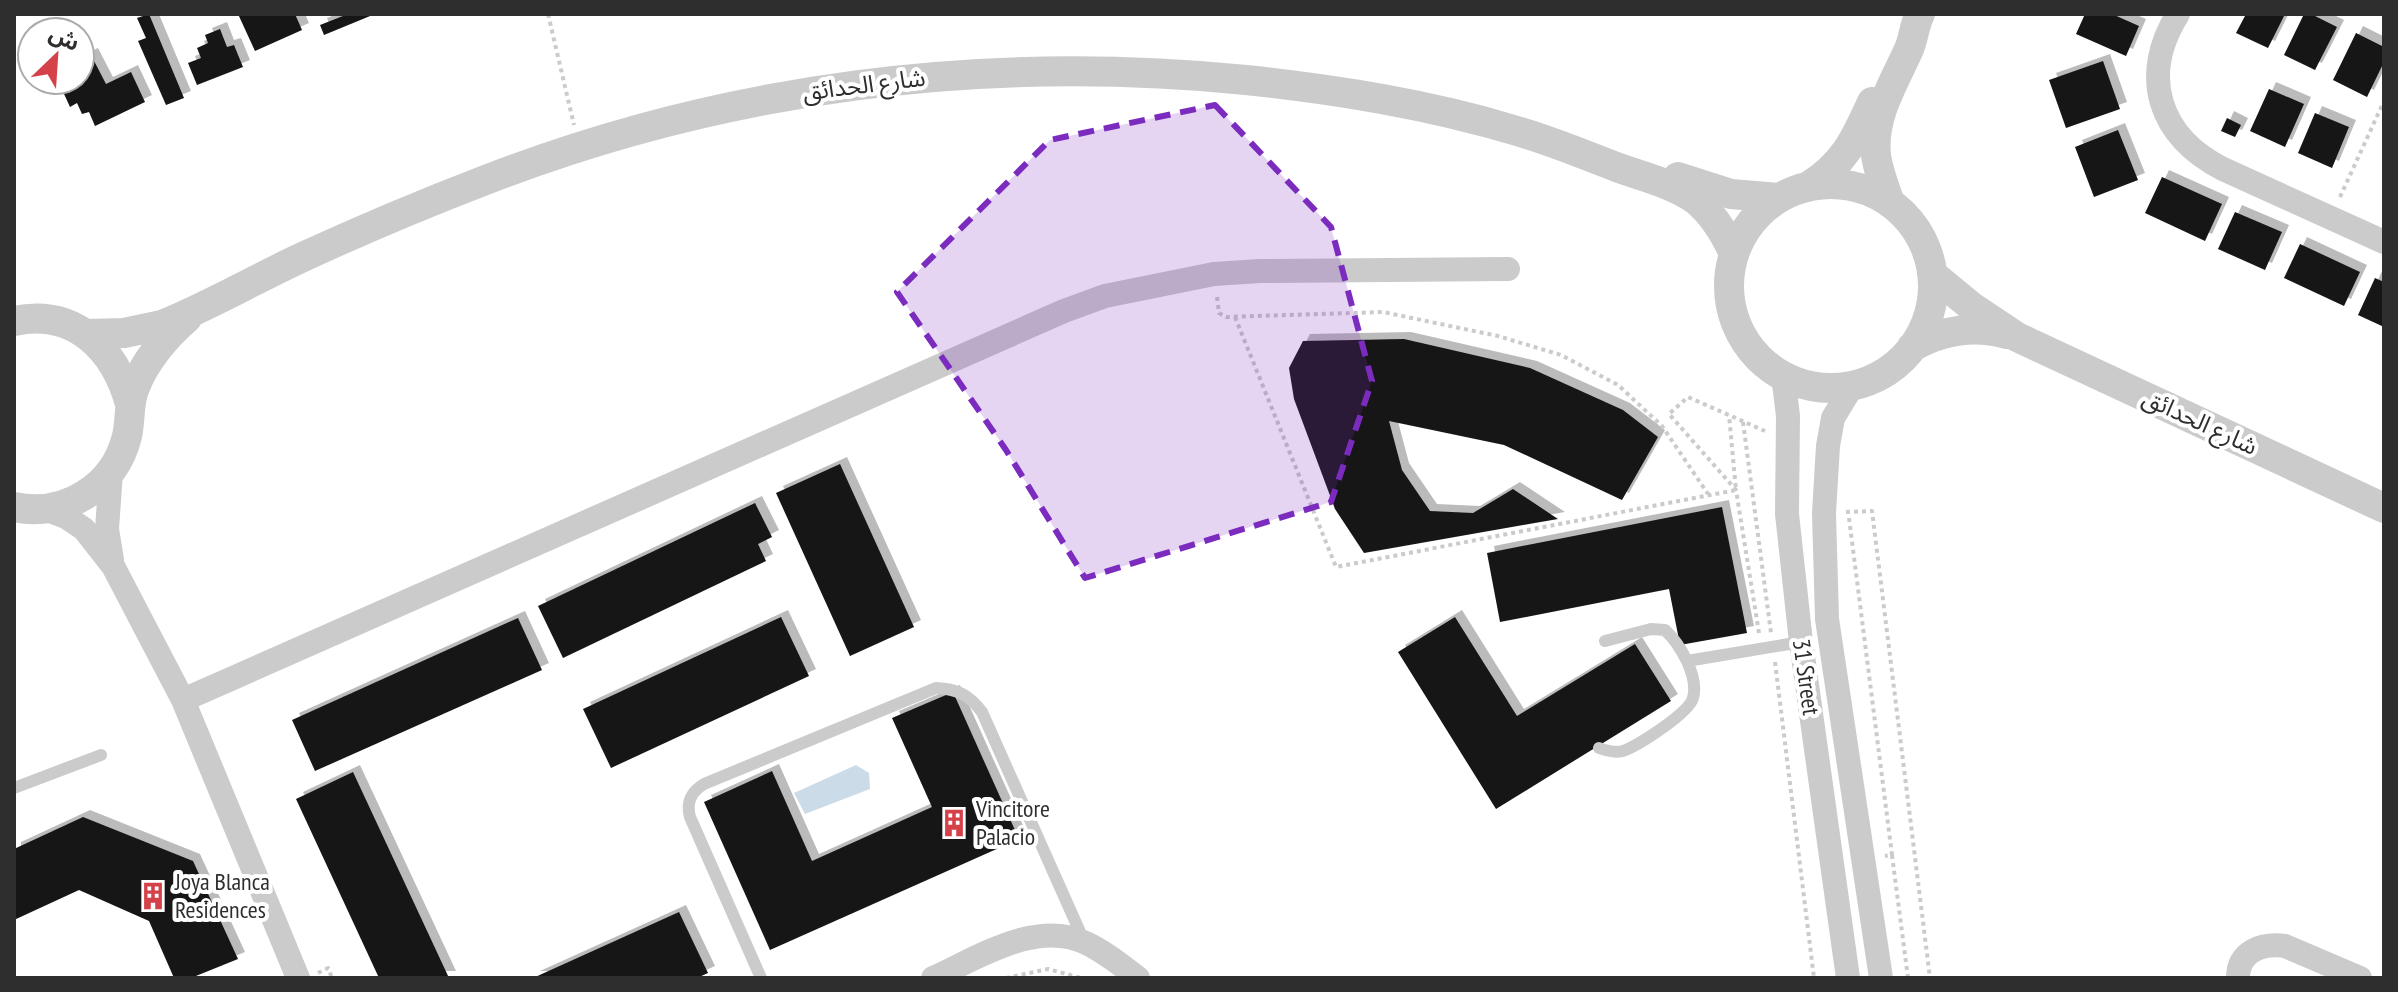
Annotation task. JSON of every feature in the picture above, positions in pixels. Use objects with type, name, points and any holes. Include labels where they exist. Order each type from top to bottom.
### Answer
[{"type":"street","points":[[2178,14],[2166,33],[2159,55],[2157,79],[2161,102],[2170,124],[2184,143],[2202,158],[2384,242]]},
{"type":"street","points":[[1917,21],[1902,38],[1849,151],[1832,170],[1809,186],[1779,198],[1751,222],[1734,254],[1730,275],[1734,315],[1741,334],[1752,350],[1783,375],[1813,386],[1853,385],[1884,373],[1912,347],[1940,334],[1971,329],[2017,337]]},
{"type":"street","points":[[1890,203],[1876,159],[1877,134],[1885,100],[1910,47],[1917,21]]},
{"type":"street","name":"شارع الحدائق","points":[[86,334],[115,334],[162,325],[393,217],[579,147],[693,114],[838,87],[938,76],[1050,71],[1166,73],[1318,87],[1447,111],[1562,146]]},
{"type":"street","points":[[1562,146],[1592,146],[1706,188],[1731,194],[1779,198]]},
{"type":"street","points":[[1562,146],[1693,198],[1718,224],[1734,254]]},
{"type":"street","points":[[1809,186],[1853,186],[1890,203],[1917,231],[1926,249],[1932,274],[1929,313],[1912,347]]},
{"type":"street","points":[[183,700],[1064,311],[1105,296],[1214,274],[1508,269]]},
{"type":"street","points":[[1932,274],[1972,307],[2017,337]]},
{"type":"street","points":[[14,507],[45,509],[64,505],[98,486],[111,472],[122,453],[128,432],[135,386],[156,352],[197,309]]},
{"type":"street","points":[[22,316],[63,324],[86,334],[107,353],[122,377],[130,404]]},
{"type":"street","name":"شارع الحدائق","points":[[2017,337],[2384,508]]},
{"type":"street","name":"31 Street","points":[[1783,375],[1789,442],[1787,514],[1801,642],[1848,978]]},
{"type":"street","name":"31 Street","points":[[1853,385],[1833,418],[1828,446],[1836,513],[1827,619],[1881,978]]},
{"type":"street","points":[[111,472],[107,529],[113,566]]},
{"type":"street","points":[[45,509],[66,517],[84,529],[113,566],[183,700],[298,978]]},
{"type":"street","points":[[933,978],[1025,937],[1055,935],[1084,941],[1138,978]]},
{"type":"street","points":[[2238,978],[2242,960],[2251,951],[2273,944],[2285,946],[2360,978]]},
{"type":"lane","points":[[1599,748],[1620,752],[1688,708],[1694,697],[1687,661],[1670,634],[1658,628],[1605,641]]},
{"type":"lane","points":[[1687,661],[1801,642]]},
{"type":"lane","points":[[761,978],[690,817],[690,798],[704,784],[936,688],[954,689],[971,698],[982,712],[1084,941]]},
{"type":"lane","points":[[14,788],[101,755]]},
{"type":"path","points":[[548,14],[579,147]]},
{"type":"path","points":[[2331,217],[2384,101]]},
{"type":"path","points":[[1214,274],[1219,313],[1226,317],[1383,312],[1498,336],[1561,355],[1618,385],[1662,426],[1708,495]]},
{"type":"path","points":[[1235,317],[1336,567],[1736,490]]},
{"type":"path","points":[[1736,490],[1669,414],[1688,397],[1789,442]]},
{"type":"path","points":[[1729,415],[1736,490],[1767,648]]},
{"type":"path","points":[[1743,422],[1767,648],[1814,978]]},
{"type":"path","points":[[1908,978],[1892,855],[1836,513],[1872,511],[1930,978]]},
{"type":"path","points":[[1863,858],[1892,855]]},
{"type":"path","points":[[1006,978],[1048,969],[1081,978]]},
{"type":"highlighted area","points":[[1215,105],[1331,227],[1372,381],[1331,502],[1085,578],[1006,450],[897,292],[1050,140]]},
{"type":"water","points":[[856,765],[869,773],[870,789],[805,814],[794,793]]},
{"type":"building","points":[[149,14],[184,98],[166,105],[138,41],[146,38],[137,18]]},
{"type":"building","points":[[238,14],[295,14],[302,30],[255,51]]},
{"type":"building","points":[[348,14],[375,14],[324,35],[320,25]]},
{"type":"building","points":[[2085,14],[2112,14],[2139,26],[2126,56],[2076,34]]},
{"type":"building","points":[[2246,14],[2285,14],[2268,48],[2236,33]]},
{"type":"building","points":[[2304,14],[2311,14],[2337,27],[2315,70],[2284,55]]},
{"type":"building","points":[[220,29],[227,47],[234,45],[243,67],[197,85],[188,63],[201,58],[197,48],[208,43],[205,35]]},
{"type":"building","points":[[2356,33],[2384,47],[2384,62],[2367,97],[2333,80]]},
{"type":"building","points":[[2103,61],[2120,109],[2066,128],[2049,80]]},
{"type":"building","points":[[96,65],[106,84],[131,72],[145,102],[95,126],[89,112],[82,114],[77,103],[70,107],[65,96],[96,96]]},
{"type":"building","points":[[2269,89],[2304,104],[2285,147],[2250,131]]},
{"type":"building","points":[[2315,113],[2349,127],[2332,168],[2298,153]]},
{"type":"building","points":[[2227,118],[2241,125],[2235,137],[2221,131]]},
{"type":"building","points":[[2118,130],[2138,180],[2094,197],[2075,147]]},
{"type":"building","points":[[2162,177],[2222,204],[2205,241],[2145,213]]},
{"type":"building","points":[[2235,212],[2282,232],[2265,270],[2218,249]]},
{"type":"building","points":[[2300,244],[2360,272],[2344,306],[2284,278]]},
{"type":"building","points":[[2375,278],[2384,282],[2384,327],[2358,315]]},
{"type":"building","points":[[1404,339],[1530,368],[1623,410],[1658,437],[1622,500],[1504,445],[1389,421],[1402,470],[1430,511],[1473,513],[1513,489],[1558,519],[1364,553],[1335,509],[1294,399],[1289,368],[1303,341]]},
{"type":"building","points":[[840,464],[914,627],[850,656],[776,493]]},
{"type":"building","points":[[755,503],[772,537],[758,544],[766,561],[563,658],[538,606]]},
{"type":"building","points":[[1722,507],[1747,633],[1680,645],[1669,589],[1500,622],[1487,553]]},
{"type":"building","points":[[781,617],[809,676],[611,768],[583,709]]},
{"type":"building","points":[[1455,617],[1517,716],[1635,644],[1671,701],[1496,809],[1398,652]]},
{"type":"building","points":[[518,618],[542,670],[315,771],[292,720]]},
{"type":"building","name":"Vincitore Palacio","points":[[953,692],[1019,839],[770,950],[704,802],[772,771],[812,861],[932,807],[892,718]]},
{"type":"building","points":[[353,772],[449,978],[379,978],[296,799]]},
{"type":"building","name":"Joya Blanca Residences","points":[[83,817],[193,861],[238,959],[191,978],[174,978],[149,921],[79,890],[14,920],[14,849]]},
{"type":"building","points":[[679,912],[708,973],[697,978],[533,978]]},
{"type":"place","name":"Vincitore Palacio","points":[[954,823]]},
{"type":"place","name":"Joya Blanca Residences","points":[[153,896]]}]
